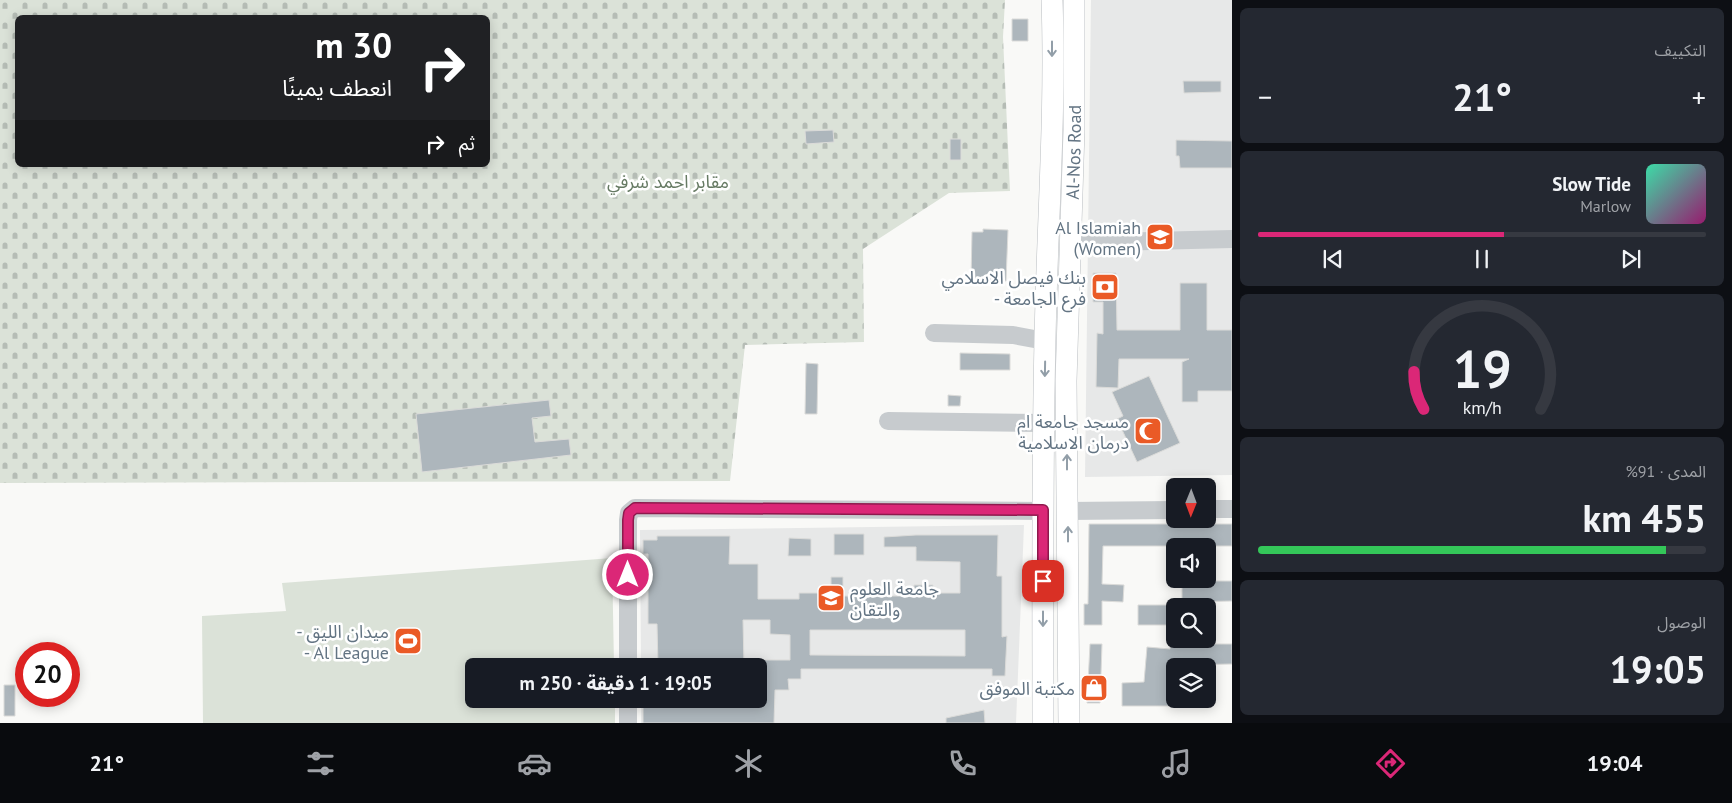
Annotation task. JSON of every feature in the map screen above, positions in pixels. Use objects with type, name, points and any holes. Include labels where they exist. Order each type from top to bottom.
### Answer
[{"type":"main road","name":"Al-Nos Road","points":[[1043,723],[1045,341],[1052,131],[1052,0]]},
{"type":"main road","name":"Al-Nos Road","points":[[1069,723],[1066,381],[1074,130],[1074,0]]},
{"type":"street","points":[[1070,243],[1232,239]]},
{"type":"street","points":[[934,333],[1014,335],[1045,341]]},
{"type":"street","points":[[888,421],[1044,423]]},
{"type":"street","points":[[628,658],[628,520],[629,513],[635,508],[1043,510]]},
{"type":"street","points":[[1216,509],[1232,509]]},
{"type":"street","points":[[1067,511],[1166,510]]},
{"type":"street","points":[[628,708],[628,723]]},
{"type":"shaded area","name":"Al Islamiah (Women)","points":[[1091,0],[1232,0],[1232,475],[1085,477]]},
{"type":"shaded area","name":"جامعة العلوم والتقان","points":[[1024,525],[1016,723],[641,723],[641,708],[767,708],[767,658],[641,658],[640,530]]},
{"type":"green space","name":"مقابر احمد شرفي","points":[[0,0],[1005,0],[1003,37],[1010,191],[949,193],[863,249],[864,342],[745,345],[730,481],[0,483]]},
{"type":"green space","name":"- ميدان الليق - Al League","points":[[612,558],[614,658],[465,658],[465,708],[615,708],[615,723],[203,723],[202,616],[286,611],[282,583]]},
{"type":"building","points":[[1012,19],[1028,19],[1028,41],[1012,41]]},
{"type":"building","points":[[1183,81],[1221,81],[1221,92],[1184,93]]},
{"type":"building","points":[[833,130],[834,142],[806,144],[805,131]]},
{"type":"building","points":[[950,139],[961,139],[961,160],[950,160]]},
{"type":"building","points":[[1176,140],[1232,141],[1232,168],[1180,168],[1179,156],[1176,156]]},
{"type":"building","points":[[983,229],[1008,230],[1006,281],[971,280],[972,232],[983,232]]},
{"type":"building","points":[[1093,273],[1116,273],[1117,330],[1180,330],[1180,283],[1207,283],[1207,330],[1232,330],[1232,391],[1198,391],[1198,402],[1182,402],[1182,362],[1189,359],[1119,359],[1118,388],[1096,387],[1097,333],[1103,334],[1103,302],[1093,302]]},
{"type":"building","points":[[960,353],[1010,354],[1010,370],[960,370]]},
{"type":"building","points":[[806,363],[818,364],[817,414],[805,414]]},
{"type":"building","name":"مسجد جامعة ام درمان الاسلامية","points":[[1149,376],[1180,443],[1137,462],[1117,419],[1123,416],[1112,392]]},
{"type":"building","points":[[948,395],[961,396],[960,406],[948,406]]},
{"type":"building","points":[[549,400],[551,416],[532,418],[535,442],[569,439],[571,455],[422,472],[416,414]]},
{"type":"building","points":[[1089,524],[1166,524],[1166,528],[1216,528],[1216,524],[1232,524],[1232,546],[1216,546],[1216,538],[1166,538],[1166,546],[1103,546],[1102,584],[1124,585],[1123,602],[1102,601],[1102,625],[1084,625],[1084,604],[1088,604]]},
{"type":"building","points":[[834,534],[864,534],[864,555],[834,555]]},
{"type":"building","points":[[998,535],[997,576],[1002,576],[1002,637],[1007,636],[1005,676],[992,676],[992,669],[801,669],[801,679],[788,679],[789,690],[775,690],[774,723],[643,723],[643,708],[767,708],[767,660],[790,660],[790,635],[770,634],[770,620],[743,620],[744,658],[658,658],[657,624],[648,624],[648,554],[643,554],[643,540],[657,540],[657,536],[730,536],[729,564],[758,564],[758,599],[799,599],[799,593],[831,593],[831,577],[843,577],[843,596],[914,596],[914,585],[933,585],[933,593],[960,593],[960,562],[916,561],[916,547],[884,547],[884,537]],"holes":[[[810,630],[965,630],[965,656],[810,655]]]},
{"type":"building","points":[[789,538],[811,539],[811,556],[788,556]]},
{"type":"building","points":[[1216,581],[1232,581],[1232,601],[1216,601],[1216,598],[1182,598],[1182,588],[1216,588]]},
{"type":"building","points":[[1138,605],[1166,605],[1166,625],[1138,625]]},
{"type":"building","points":[[1090,644],[1102,644],[1100,703],[1087,703]]},
{"type":"building","points":[[1216,644],[1232,644],[1232,664],[1216,664],[1216,658],[1166,658],[1166,706],[1122,706],[1122,683],[1144,682],[1147,647],[1170,649],[1216,648]]},
{"type":"building","points":[[4,685],[15,685],[15,716],[4,716]]},
{"type":"building","points":[[984,710],[985,723],[946,723],[946,718]]},
{"type":"place","name":"Al Islamiah (Women)","points":[[1160,237]]},
{"type":"place","name":"بنك فيصل الاسلامي - فرع الجامعة","points":[[1105,287]]},
{"type":"place","name":"مسجد جامعة ام درمان الاسلامية","points":[[1148,431]]},
{"type":"place","name":"جامعة العلوم والتقان","points":[[831,598]]},
{"type":"place","name":"- ميدان الليق - Al League","points":[[408,641]]},
{"type":"place","name":"مكتبة الموفق","points":[[1094,688]]},
{"type":"route","points":[[628,575],[628,520],[629,513],[635,508],[1043,510],[1043,581]]}]
